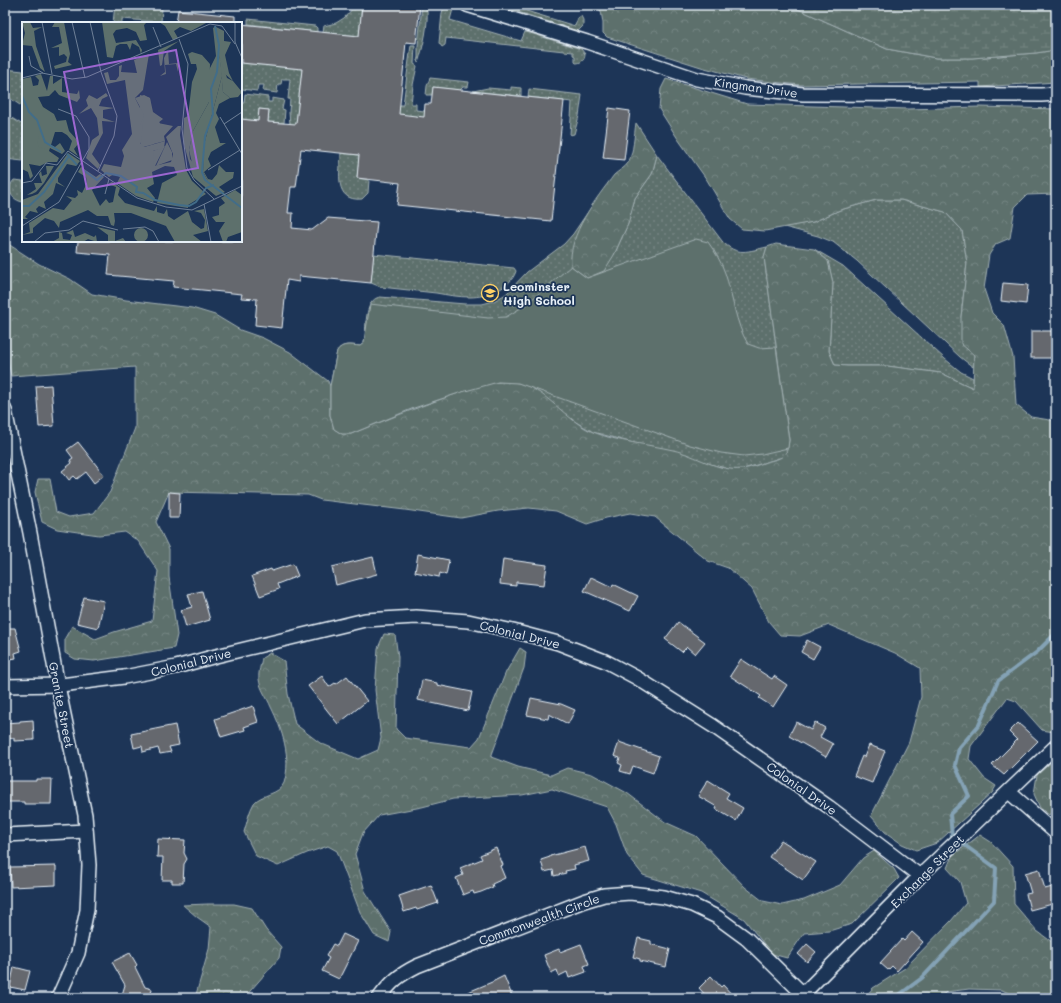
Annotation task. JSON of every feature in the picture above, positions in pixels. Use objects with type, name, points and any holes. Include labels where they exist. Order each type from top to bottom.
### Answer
[{"type":"street","name":"Kingman Drive","points":[[467,5],[582,40],[697,79],[745,88],[803,94],[1056,94]]},
{"type":"street","name":"Granite Street","points":[[5,410],[30,532],[58,685],[85,815],[89,865],[87,910],[78,953],[58,998]]},
{"type":"street","name":"Colonial Drive","points":[[5,686],[58,685],[176,667],[239,650],[364,620],[416,617],[468,621],[558,643],[605,661],[637,678],[713,726],[829,807],[920,876]]},
{"type":"street","name":"Exchange Street","points":[[803,997],[920,876],[1056,746]]},
{"type":"street","points":[[1009,792],[1056,833]]},
{"type":"street","points":[[5,835],[86,831]]},
{"type":"street","name":"Commonwealth Circle","points":[[379,998],[390,983],[401,974],[417,966],[584,901],[604,895],[630,893],[664,897],[692,905],[717,917],[747,939],[803,997]]},
{"type":"green space","points":[[115,5],[162,9],[161,22],[122,19],[122,22],[113,22]]},
{"type":"green space","points":[[356,5],[362,5],[359,36],[323,32],[324,26],[336,23],[344,18]]},
{"type":"green space","points":[[422,5],[426,5],[427,26],[418,63],[418,46]]},
{"type":"green space","points":[[496,5],[507,5],[575,26],[578,18],[581,16],[583,26],[578,31]]},
{"type":"green space","points":[[594,5],[789,5],[887,49],[936,58],[972,58],[1056,50],[1056,82],[980,87],[980,82],[800,85],[746,79],[701,67],[607,37],[603,33],[601,11]]},
{"type":"green space","points":[[789,5],[1056,5],[1056,50],[972,58],[936,58],[887,49]]},
{"type":"green space","points":[[446,7],[453,9],[450,20],[521,41],[525,32],[530,33],[581,49],[585,54],[584,58],[576,63],[573,52],[446,38],[445,45],[442,47],[439,43],[442,13]]},
{"type":"green space","points":[[248,19],[315,26],[317,28],[317,32],[248,24]]},
{"type":"green space","points":[[411,45],[415,45],[414,64],[417,66],[411,104],[416,104],[416,110],[432,112],[432,120],[393,114],[394,105],[403,105]]},
{"type":"green space","points":[[242,63],[302,69],[296,125],[290,124],[290,99],[288,99],[290,79],[282,79],[281,84],[278,84],[277,93],[263,91],[264,85],[258,85],[257,91],[242,89]]},
{"type":"green space","points":[[5,69],[22,71],[22,106],[5,95]]},
{"type":"green space","points":[[430,78],[469,82],[468,87],[463,87],[460,90],[433,87],[432,95],[426,95]]},
{"type":"green space","points":[[666,79],[747,104],[908,109],[980,107],[1056,109],[1056,194],[1027,195],[1015,207],[1010,238],[996,244],[989,255],[984,289],[992,313],[1004,325],[1013,357],[1016,405],[1031,417],[1056,421],[1056,731],[1042,730],[1016,701],[1007,698],[971,746],[969,759],[984,778],[996,786],[992,793],[937,843],[916,850],[902,844],[885,832],[871,816],[909,742],[921,697],[920,668],[895,653],[829,625],[800,636],[780,635],[769,622],[752,589],[728,568],[708,561],[655,517],[630,513],[587,524],[556,511],[529,508],[498,511],[461,518],[321,500],[308,495],[169,492],[156,522],[169,549],[169,577],[177,635],[174,648],[94,661],[75,659],[65,653],[65,638],[72,626],[95,639],[152,621],[158,571],[138,541],[125,532],[99,535],[57,529],[42,522],[35,492],[38,479],[50,479],[56,512],[69,517],[94,513],[110,492],[135,428],[135,367],[11,376],[5,344],[5,242],[39,264],[70,279],[92,294],[126,300],[192,308],[215,315],[240,330],[263,338],[290,352],[328,381],[330,386],[330,415],[334,429],[342,434],[351,434],[473,388],[491,383],[509,382],[528,386],[537,391],[583,427],[612,438],[682,452],[724,468],[748,468],[780,458],[787,450],[789,440],[764,257],[767,247],[776,244],[814,249],[828,261],[833,283],[829,351],[835,365],[887,366],[941,373],[973,388],[974,355],[961,344],[961,317],[967,263],[962,230],[945,212],[901,200],[876,200],[840,210],[813,222],[765,231],[742,229],[730,219],[707,180],[659,109],[661,89]]},
{"type":"green space","points":[[511,87],[521,88],[521,96],[473,91],[488,88],[511,90]]},
{"type":"green space","points":[[529,89],[582,95],[579,116],[574,134],[570,135],[572,102],[528,97]]},
{"type":"green space","points":[[245,94],[268,97],[268,102],[272,102],[272,98],[284,100],[282,109],[285,110],[284,123],[268,122],[269,110],[259,109],[258,121],[242,119],[242,103],[244,103]]},
{"type":"green space","points":[[5,114],[22,124],[22,161],[5,159]]},
{"type":"green space","points":[[636,123],[657,155],[652,174],[635,198],[628,224],[614,255],[604,271],[587,278],[571,266],[571,254],[574,242],[579,229],[599,195],[614,175],[628,163],[633,149]]},
{"type":"green space","points":[[341,153],[359,155],[357,178],[369,180],[368,193],[362,199],[353,199],[346,196],[342,191],[340,184]]},
{"type":"green space","points":[[657,155],[727,246],[743,252],[767,247],[764,257],[789,440],[787,451],[783,457],[743,469],[732,470],[721,467],[593,432],[569,418],[534,389],[330,386],[337,351],[339,348],[350,345],[360,346],[364,343],[368,309],[375,299],[380,297],[465,304],[482,304],[494,301],[506,294],[527,272],[564,244],[573,234],[594,203],[579,228],[614,255],[628,224],[635,198],[652,174]]},
{"type":"green space","points":[[14,180],[22,181],[22,202],[13,197],[11,194],[11,184]]},
{"type":"green space","points":[[876,200],[901,200],[945,212],[962,230],[967,263],[961,317],[974,355],[973,367],[960,357],[857,261],[833,242],[818,236],[784,227],[813,222],[840,210]]},
{"type":"green space","points":[[696,239],[708,242],[720,261],[728,282],[740,327],[748,344],[759,348],[776,347],[789,440],[788,448],[762,454],[744,456],[721,453],[690,445],[518,383],[498,382],[414,408],[351,434],[342,434],[334,429],[330,415],[330,386],[337,351],[339,348],[344,346],[360,346],[364,343],[370,304],[488,318],[506,317],[524,306],[571,266],[587,278]]},
{"type":"green space","points":[[814,249],[843,266],[945,359],[961,372],[973,378],[973,388],[941,373],[887,366],[835,365],[829,351],[833,283],[828,261]]},
{"type":"green space","points":[[373,254],[514,268],[516,271],[504,287],[491,293],[477,297],[453,296],[381,287],[371,283]]},
{"type":"green space","points":[[384,634],[395,635],[398,657],[396,729],[405,738],[471,747],[479,738],[506,672],[520,648],[526,652],[524,668],[491,757],[518,767],[551,775],[567,768],[592,774],[627,793],[665,822],[696,836],[745,887],[763,901],[782,905],[804,900],[840,885],[863,858],[874,851],[894,869],[899,878],[852,924],[829,931],[804,933],[787,958],[772,954],[744,919],[701,893],[643,875],[627,855],[616,824],[607,807],[552,789],[522,795],[453,799],[422,807],[379,815],[363,833],[355,854],[365,891],[391,932],[389,942],[374,935],[360,912],[337,851],[328,846],[307,853],[278,866],[256,856],[244,832],[249,813],[254,803],[282,787],[287,764],[285,744],[282,734],[262,690],[259,679],[262,658],[270,653],[284,661],[288,694],[295,724],[320,743],[358,759],[378,750],[381,738],[375,690],[378,648]]},
{"type":"green space","points":[[1056,758],[1056,807],[1049,815],[1040,808],[1034,794],[1037,775]]},
{"type":"green space","points":[[980,835],[991,842],[1013,866],[1014,904],[1037,931],[1056,945],[1056,998],[1019,998],[1002,990],[969,989],[946,992],[940,998],[864,998],[873,988],[905,968],[951,921],[966,903],[960,882],[947,868],[952,856]]},
{"type":"green space","points":[[234,904],[252,908],[266,930],[281,947],[279,958],[244,998],[195,998],[209,949],[211,927],[183,905]]},
{"type":"building","points":[[362,5],[420,5],[416,43],[406,42],[399,114],[424,117],[425,104],[431,104],[433,87],[564,101],[551,221],[397,205],[400,183],[357,178],[359,155],[301,149],[296,187],[291,187],[288,213],[293,213],[292,228],[312,230],[328,218],[377,222],[371,283],[299,276],[299,282],[287,280],[282,328],[255,325],[257,299],[241,298],[242,294],[173,287],[174,281],[108,275],[110,255],[77,252],[78,242],[242,242],[242,119],[258,121],[259,109],[269,110],[268,122],[296,124],[302,69],[242,63],[242,24],[359,36]]},
{"type":"building","points":[[178,10],[235,16],[235,22],[176,22]]},
{"type":"building","points":[[609,108],[630,111],[624,160],[603,158]]},
{"type":"building","points":[[1003,283],[1028,285],[1026,304],[1001,301]]},
{"type":"building","points":[[1031,331],[1053,331],[1053,358],[1031,358]]},
{"type":"building","points":[[51,385],[54,426],[39,427],[36,386]]},
{"type":"building","points":[[78,442],[104,475],[94,483],[86,472],[77,479],[74,476],[69,480],[62,471],[72,463],[70,460],[73,458],[67,450]]},
{"type":"building","points":[[169,492],[180,493],[179,518],[169,518]]},
{"type":"building","points":[[418,554],[449,560],[446,575],[440,573],[439,577],[415,572]]},
{"type":"building","points":[[373,557],[377,574],[336,585],[332,567]]},
{"type":"building","points":[[503,559],[547,565],[544,585],[516,582],[516,586],[500,584]]},
{"type":"building","points":[[293,564],[298,576],[277,584],[279,589],[260,596],[252,576],[271,569],[272,571]]},
{"type":"building","points":[[591,577],[612,587],[613,584],[638,596],[630,611],[584,591]]},
{"type":"building","points":[[202,591],[210,620],[186,627],[181,610],[192,607],[188,594]]},
{"type":"building","points":[[84,597],[104,601],[98,628],[77,623]]},
{"type":"building","points":[[678,622],[705,642],[695,654],[687,647],[682,652],[665,639]]},
{"type":"building","points":[[15,628],[21,651],[15,653],[16,658],[5,660],[5,629]]},
{"type":"building","points":[[807,640],[820,647],[813,659],[801,652]]},
{"type":"building","points":[[741,659],[772,679],[774,676],[787,685],[773,707],[759,698],[761,696],[730,676]]},
{"type":"building","points":[[322,676],[329,687],[347,676],[367,701],[338,724],[308,686]]},
{"type":"building","points":[[422,680],[437,683],[437,685],[472,692],[468,711],[418,700]]},
{"type":"building","points":[[531,698],[561,704],[575,710],[568,724],[549,714],[548,719],[527,715]]},
{"type":"building","points":[[253,706],[258,722],[244,727],[245,730],[221,737],[215,719]]},
{"type":"building","points":[[33,720],[34,740],[14,741],[14,738],[5,739],[5,723]]},
{"type":"building","points":[[796,722],[811,730],[815,722],[825,728],[820,737],[833,744],[826,757],[789,736]]},
{"type":"building","points":[[1018,723],[1038,741],[1004,775],[992,765],[1017,740],[1009,732]]},
{"type":"building","points":[[175,725],[179,745],[169,747],[171,752],[160,754],[158,748],[143,752],[142,746],[134,748],[131,734]]},
{"type":"building","points":[[619,742],[659,756],[653,773],[633,766],[630,774],[620,771],[622,765],[618,763],[620,758],[614,756]]},
{"type":"building","points":[[869,745],[885,751],[872,783],[854,776],[862,756],[864,757]]},
{"type":"building","points":[[36,779],[52,779],[51,804],[5,802],[5,781],[36,781]]},
{"type":"building","points":[[708,780],[729,793],[726,798],[743,808],[736,821],[716,809],[717,807],[698,796]]},
{"type":"building","points":[[158,839],[185,840],[184,853],[187,859],[184,864],[183,883],[172,883],[172,880],[162,880],[163,857],[157,857]]},
{"type":"building","points":[[781,840],[816,862],[803,880],[769,857]]},
{"type":"building","points":[[585,847],[589,861],[574,865],[575,869],[565,871],[566,873],[554,876],[553,870],[544,872],[541,860],[550,856]]},
{"type":"building","points":[[496,848],[503,865],[500,866],[505,878],[492,884],[493,887],[481,892],[474,894],[473,891],[463,895],[456,878],[463,875],[460,868],[482,859],[480,855]]},
{"type":"building","points":[[56,866],[56,885],[11,887],[10,867]]},
{"type":"building","points":[[1039,869],[1045,889],[1056,886],[1056,903],[1030,910],[1026,894],[1031,893],[1025,873]]},
{"type":"building","points":[[431,885],[438,903],[417,910],[416,908],[404,912],[399,896]]},
{"type":"building","points":[[912,932],[923,942],[897,971],[892,966],[888,970],[880,963],[902,939],[904,941]]},
{"type":"building","points":[[343,934],[358,941],[339,979],[322,971],[329,958],[326,956],[333,944],[337,946]]},
{"type":"building","points":[[638,938],[651,941],[651,944],[670,949],[666,967],[640,961],[640,959],[633,957]]},
{"type":"building","points":[[581,944],[589,964],[584,966],[586,972],[569,978],[567,972],[559,976],[557,970],[551,973],[544,955],[559,949],[560,952]]},
{"type":"building","points":[[807,944],[816,952],[807,962],[798,954]]},
{"type":"building","points":[[130,953],[137,965],[135,967],[145,987],[152,989],[150,998],[121,998],[125,985],[112,962]]},
{"type":"building","points":[[14,967],[30,971],[25,990],[10,987]]},
{"type":"building","points":[[504,976],[513,998],[454,998],[492,982]]},
{"type":"building","points":[[711,976],[721,987],[723,985],[735,998],[708,998],[699,988]]},
{"type":"waterway","points":[[895,998],[922,978],[994,901],[996,868],[952,836],[950,814],[969,796],[955,765],[959,748],[979,725],[998,681],[1037,652],[1056,633]]},
{"type":"place","name":"Leominster High School","points":[[490,293]]}]
